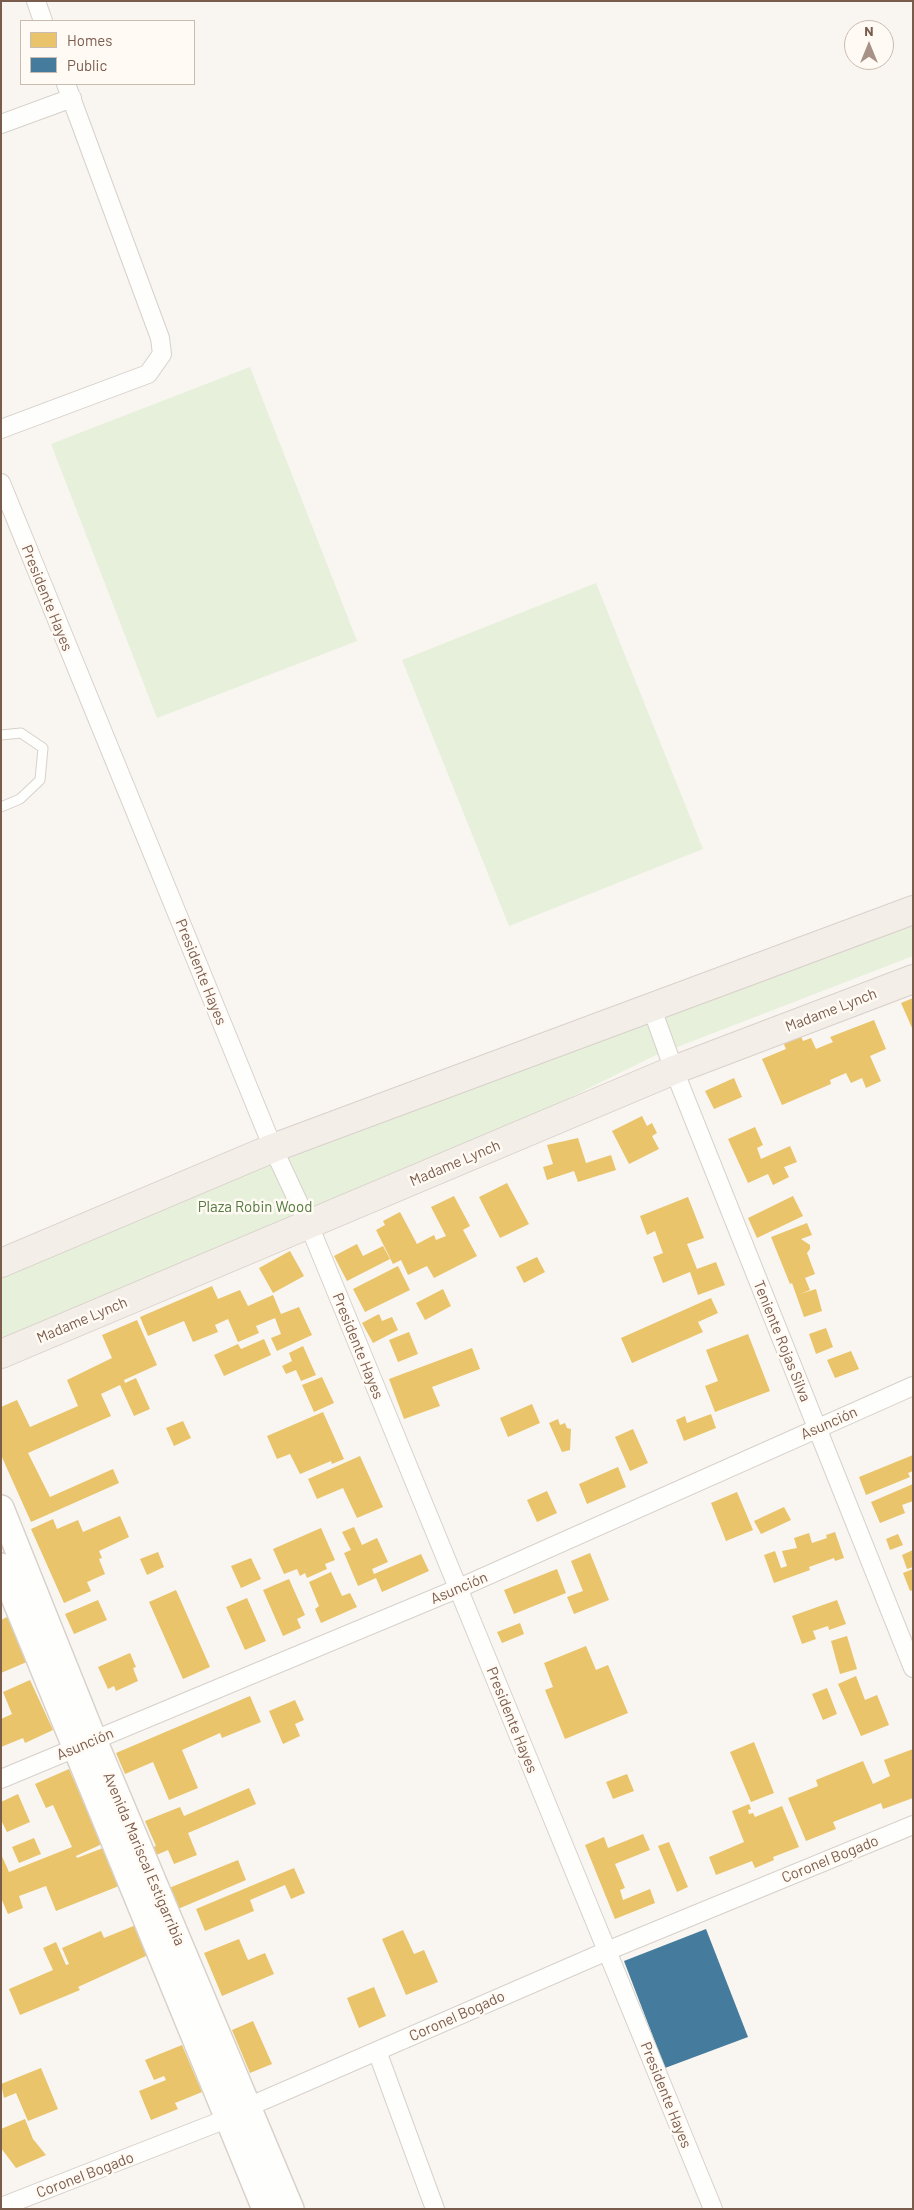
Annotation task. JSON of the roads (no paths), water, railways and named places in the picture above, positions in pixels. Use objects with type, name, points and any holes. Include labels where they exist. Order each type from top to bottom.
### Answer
[{"type":"main road","points":[[1,1263],[274,1148],[913,910]]},
{"type":"main road","name":"Madame Lynch","points":[[1,1354],[674,1070],[913,979]]},
{"type":"main road","name":"Avenida Mariscal Estigarribia","points":[[1,1508],[86,1744],[238,2113],[291,2209]]},
{"type":"main road","name":"Avenida Mariscal Estigarribia","points":[[1,1566],[86,1744]]},
{"type":"main road","name":"Avenida Mariscal Estigarribia","points":[[238,2113],[265,2209]]},
{"type":"street","points":[[36,1],[43,20]]},
{"type":"street","points":[[1,124],[69,91],[160,338],[162,354],[148,374],[1,429]]},
{"type":"street","name":"Presidente Hayes","points":[[1,483],[6,514],[274,1148],[309,1225],[714,2209]]},
{"type":"street","name":"Teniente Rojas Silva","points":[[651,1006],[674,1070],[913,1668]]},
{"type":"street","name":"Asunción","points":[[1,1779],[458,1589],[913,1386]]},
{"type":"street","name":"Coronel Bogado","points":[[1,2207],[238,2113],[607,1951],[913,1825]]},
{"type":"street","points":[[377,2051],[435,2209]]},
{"type":"lane","points":[[1,736],[22,733],[43,748],[40,780],[20,799],[1,807]]},
{"type":"park label","name":"Plaza Robin Wood","points":[[255,1207]]}]
